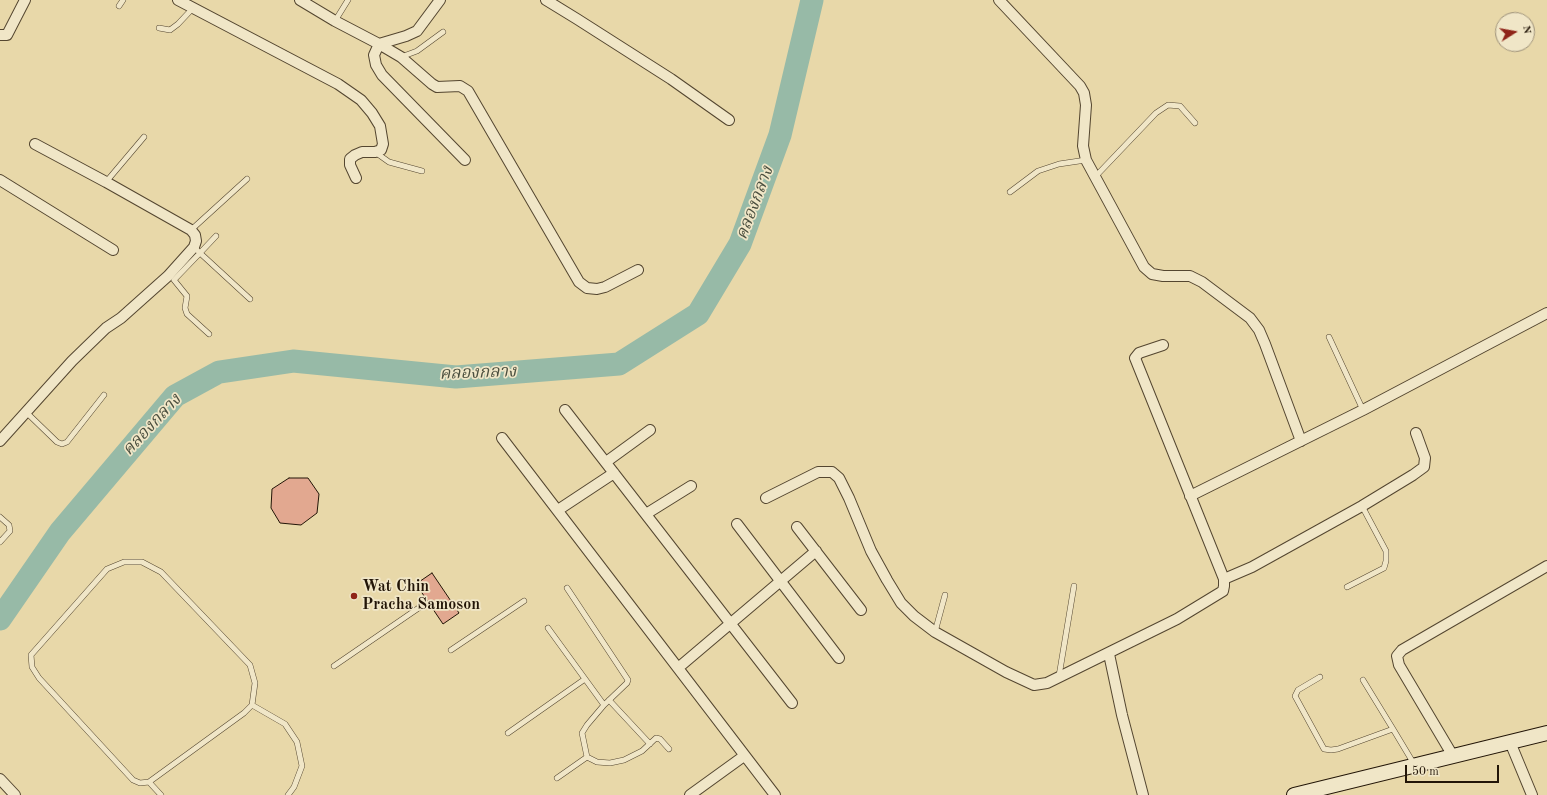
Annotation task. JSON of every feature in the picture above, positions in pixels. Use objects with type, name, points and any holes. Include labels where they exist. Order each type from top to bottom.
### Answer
[{"type":"main road","points":[[1294,795],[1547,732]]},
{"type":"street","points":[[0,35],[7,35],[25,0]]},
{"type":"street","points":[[178,0],[338,84],[361,100],[372,113],[380,126],[383,144],[381,150],[375,152],[362,152],[350,159],[350,165],[356,178]]},
{"type":"street","points":[[300,0],[401,57],[437,87],[460,86],[468,90],[579,282],[587,288],[597,289],[605,287],[638,270]]},
{"type":"street","points":[[440,0],[417,31],[379,44],[374,55],[376,65],[382,75],[465,160]]},
{"type":"street","points":[[546,0],[577,18],[671,79],[729,120]]},
{"type":"street","points":[[999,0],[1080,86],[1084,93],[1086,105],[1083,140],[1086,160],[1144,267],[1152,274],[1163,276],[1190,276],[1202,282],[1250,318],[1259,330],[1265,344],[1301,441]]},
{"type":"street","points":[[0,441],[86,346],[106,328],[122,318],[135,307],[197,250],[195,235],[191,230],[35,144]]},
{"type":"street","points":[[0,180],[113,250]]},
{"type":"street","points":[[1190,496],[1363,410],[1547,313]]},
{"type":"street","points":[[766,498],[818,472],[832,472],[839,478],[871,551],[897,597],[914,616],[935,632],[1006,672],[1034,685],[1047,683],[1109,654],[1177,619],[1223,591],[1224,579],[1134,358],[1139,353],[1163,345]]},
{"type":"street","points":[[565,410],[792,703]]},
{"type":"street","points":[[606,462],[650,430]]},
{"type":"street","points":[[1224,579],[1252,567],[1362,506],[1424,467],[1425,458],[1416,433]]},
{"type":"street","points":[[502,438],[774,795]]},
{"type":"street","points":[[558,510],[614,474]]},
{"type":"street","points":[[646,514],[691,486]]},
{"type":"street","points":[[737,524],[839,658]]},
{"type":"street","points":[[797,526],[861,610]]},
{"type":"street","points":[[678,668],[816,551]]},
{"type":"street","points":[[1453,756],[1399,665],[1397,656],[1402,650],[1547,566]]},
{"type":"street","points":[[1109,654],[1122,715],[1143,795]]},
{"type":"street","points":[[1510,742],[1532,795]]},
{"type":"street","points":[[690,795],[744,756]]},
{"type":"street","points":[[0,780],[15,795]]},
{"type":"lane","points":[[119,6],[123,0]]},
{"type":"lane","points":[[335,21],[348,0]]},
{"type":"lane","points":[[159,28],[170,30],[193,8]]},
{"type":"lane","points":[[401,57],[417,51],[443,32]]},
{"type":"lane","points":[[1095,176],[1156,113],[1168,105],[1180,106],[1195,123]]},
{"type":"lane","points":[[106,182],[144,136]]},
{"type":"lane","points":[[375,152],[389,162],[422,171]]},
{"type":"lane","points":[[1010,192],[1038,171],[1059,164],[1086,160]]},
{"type":"lane","points":[[191,230],[247,179]]},
{"type":"lane","points":[[209,334],[187,314],[185,308],[187,296],[174,280],[197,250],[216,236]]},
{"type":"lane","points":[[197,250],[250,299]]},
{"type":"lane","points":[[1329,337],[1363,410]]},
{"type":"lane","points":[[26,412],[57,442],[62,444],[66,442],[104,395]]},
{"type":"lane","points":[[1347,587],[1384,568],[1386,561],[1386,550],[1362,506]]},
{"type":"lane","points":[[0,518],[9,525],[10,530],[0,542]]},
{"type":"lane","points":[[124,562],[142,562],[161,572],[250,665],[255,682],[252,705],[244,713],[149,782],[140,783],[132,780],[39,678],[32,667],[31,655],[107,569],[124,562]]},
{"type":"lane","points":[[1059,678],[1074,586]]},
{"type":"lane","points":[[567,588],[628,680],[627,683],[587,725],[582,733],[586,757]]},
{"type":"lane","points":[[935,632],[945,595]]},
{"type":"lane","points":[[452,650],[524,601]]},
{"type":"lane","points":[[334,666],[423,605]]},
{"type":"lane","points":[[548,628],[604,706]]},
{"type":"lane","points":[[1320,677],[1298,690],[1295,696],[1324,748],[1331,750],[1338,749],[1393,729]]},
{"type":"lane","points":[[508,733],[585,679]]},
{"type":"lane","points":[[1363,680],[1414,765]]},
{"type":"lane","points":[[610,700],[650,744]]},
{"type":"lane","points":[[252,705],[285,724],[297,742],[302,766],[294,787],[288,795]]},
{"type":"lane","points":[[586,757],[597,762],[610,763],[624,760],[642,750],[656,738],[660,739],[669,750]]},
{"type":"lane","points":[[557,778],[586,757]]},
{"type":"lane","points":[[149,782],[161,795]]},
{"type":"building","points":[[289,478],[308,478],[319,494],[317,513],[301,525],[280,523],[271,508],[272,489]]},
{"type":"building","points":[[432,573],[459,613],[443,624],[416,584]]},
{"type":"waterway","name":"คลองกลาง","points":[[0,619],[60,532],[175,396],[219,372],[293,361],[456,377],[619,364],[698,314],[740,244],[780,135],[812,0]]},
{"type":"place","name":"Wat Chin Pracha Samoson","points":[[354,596]]}]
